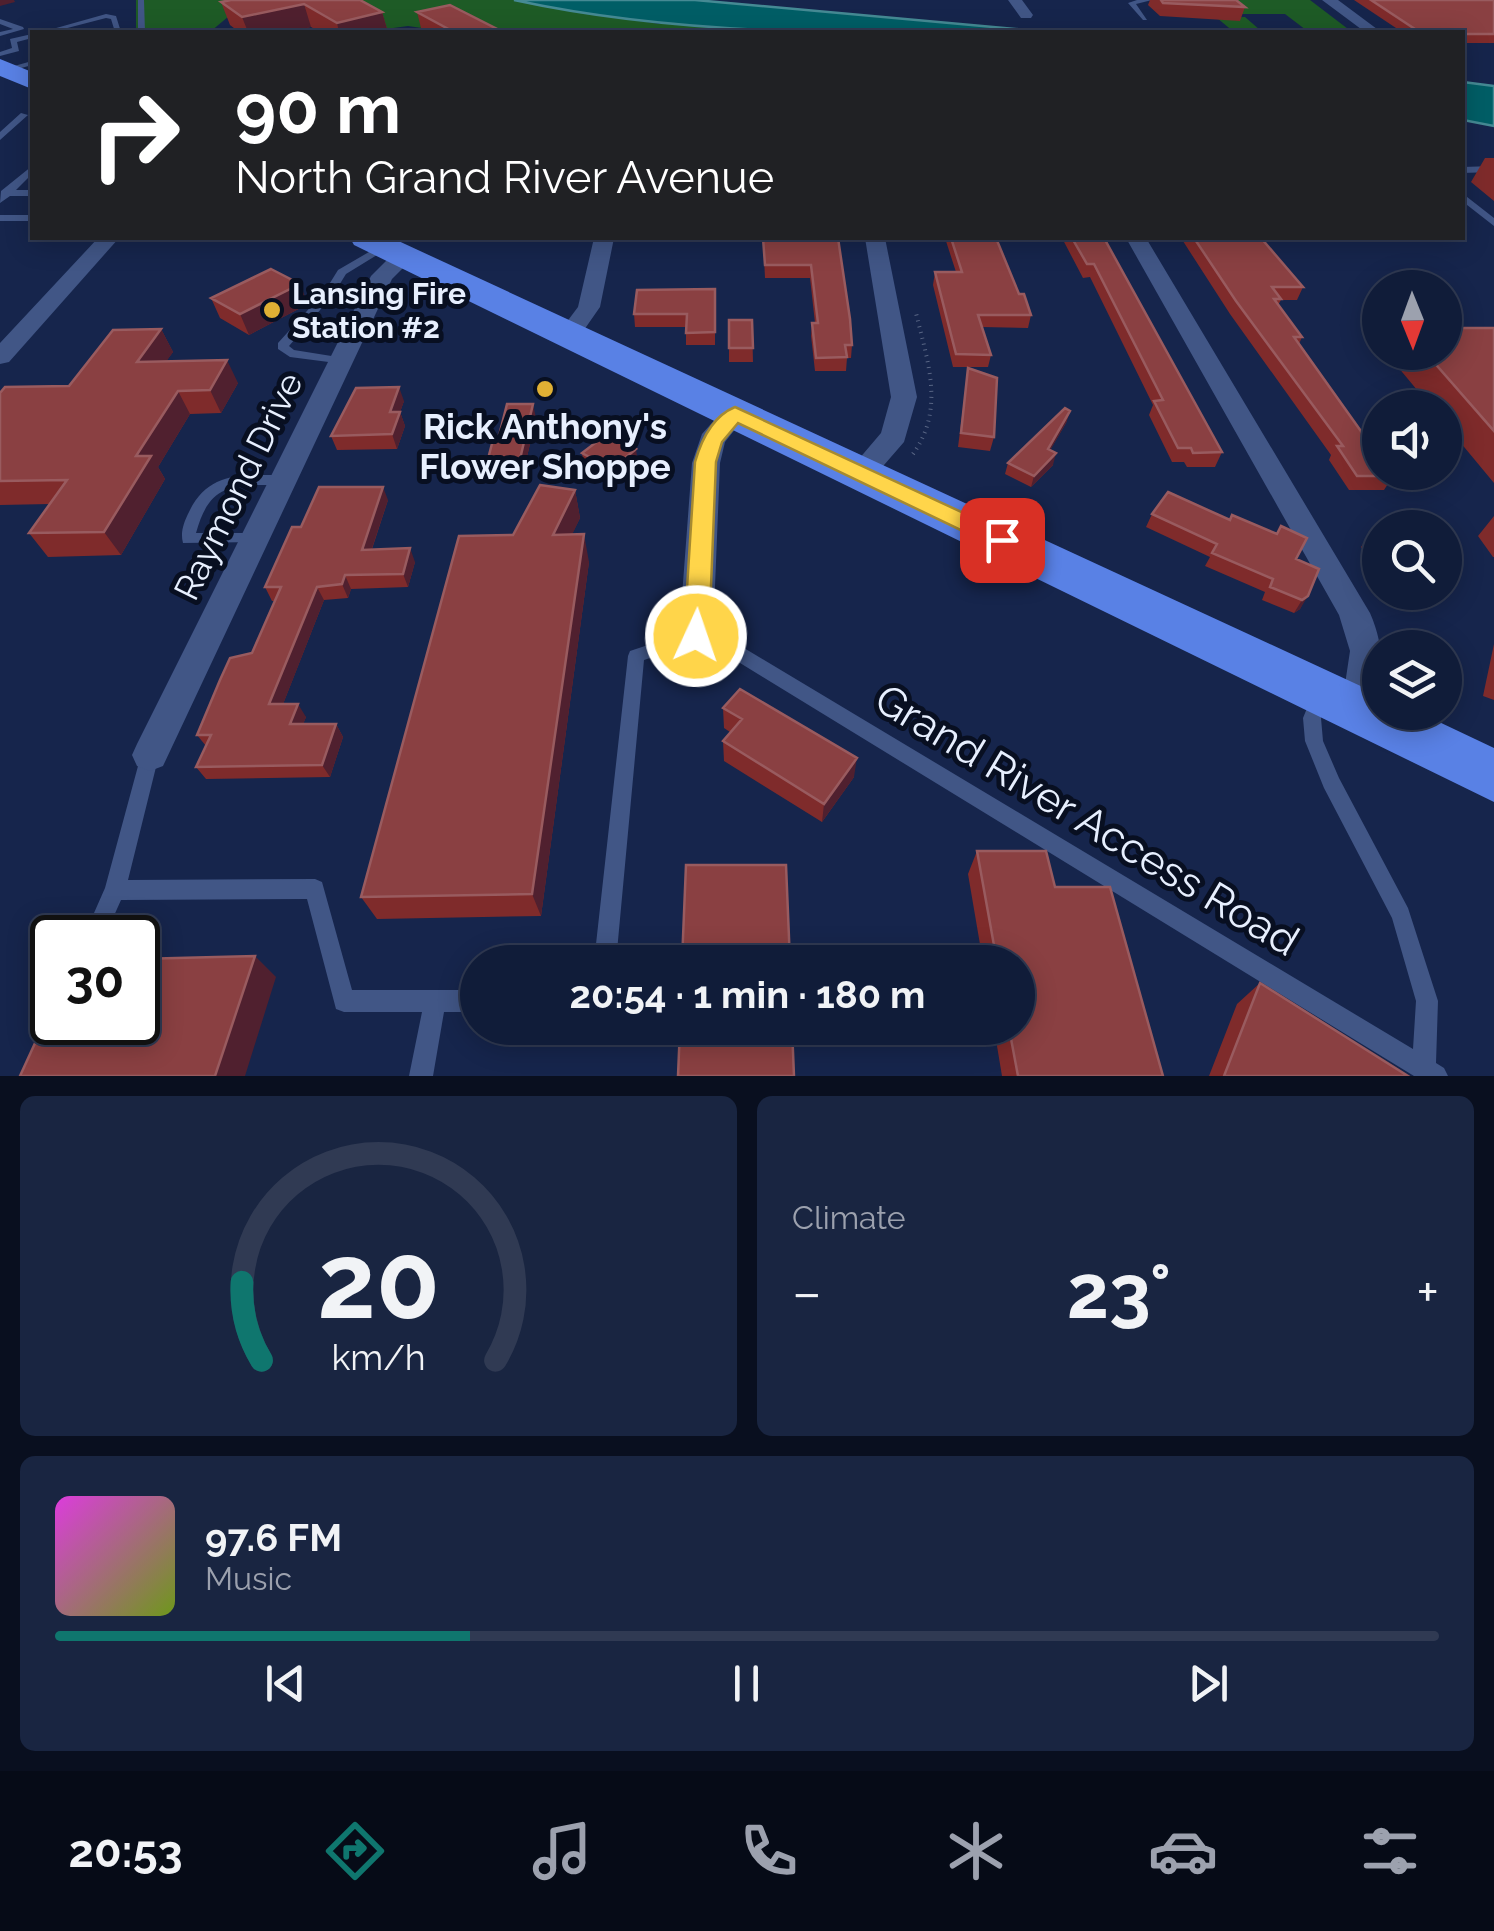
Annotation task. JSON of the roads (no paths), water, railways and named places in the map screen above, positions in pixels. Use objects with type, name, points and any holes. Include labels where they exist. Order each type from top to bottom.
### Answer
[{"type":"main road","points":[[385,247],[1494,776]]},
{"type":"street","points":[[1015,0],[1026,15]]},
{"type":"street","points":[[1329,0],[1371,30]]},
{"type":"street","points":[[0,357],[107,240]]},
{"type":"street","points":[[569,334],[590,307],[604,240]]},
{"type":"street","points":[[861,473],[894,436],[904,397],[875,240]]},
{"type":"street","points":[[1137,240],[1354,613],[1370,660],[1340,702]]},
{"type":"street","name":"Raymond Drive","points":[[150,755],[382,276],[385,247]]},
{"type":"street","points":[[696,636],[706,462],[712,440],[735,414]]},
{"type":"lane","points":[[141,0],[142,30]]},
{"type":"lane","points":[[1145,18],[1131,3],[1149,0]]},
{"type":"lane","points":[[0,16],[20,29],[0,34]]},
{"type":"lane","points":[[54,30],[106,16],[114,18],[117,30]]},
{"type":"lane","points":[[16,70],[14,41],[30,37]]},
{"type":"lane","points":[[0,137],[24,116]]},
{"type":"lane","points":[[1465,170],[1494,169]]},
{"type":"lane","points":[[2,196],[30,171]]},
{"type":"lane","points":[[2,196],[30,193]]},
{"type":"lane","points":[[1465,198],[1494,222]]},
{"type":"lane","points":[[0,218],[30,218]]},
{"type":"lane","points":[[340,361],[290,354],[282,346],[329,293],[342,272],[385,247]]},
{"type":"lane","points":[[255,538],[188,539],[188,530],[207,490],[222,482],[283,480]]},
{"type":"lane","points":[[607,945],[636,656],[696,636]]},
{"type":"lane","name":"Grand River Access Road","points":[[696,636],[733,650],[1430,1072]]},
{"type":"lane","points":[[1340,702],[1312,718],[1314,740],[1331,782],[1401,915],[1427,1001],[1430,1072]]},
{"type":"lane","points":[[104,915],[115,890],[150,755]]},
{"type":"lane","points":[[115,890],[315,889],[344,1001],[460,1001]]},
{"type":"lane","points":[[420,1076],[435,1002]]},
{"type":"place","name":"Lansing Fire Station #2","points":[[272,310]]},
{"type":"place","name":"Rick Anthony's Flower Shoppe","points":[[545,389]]}]
